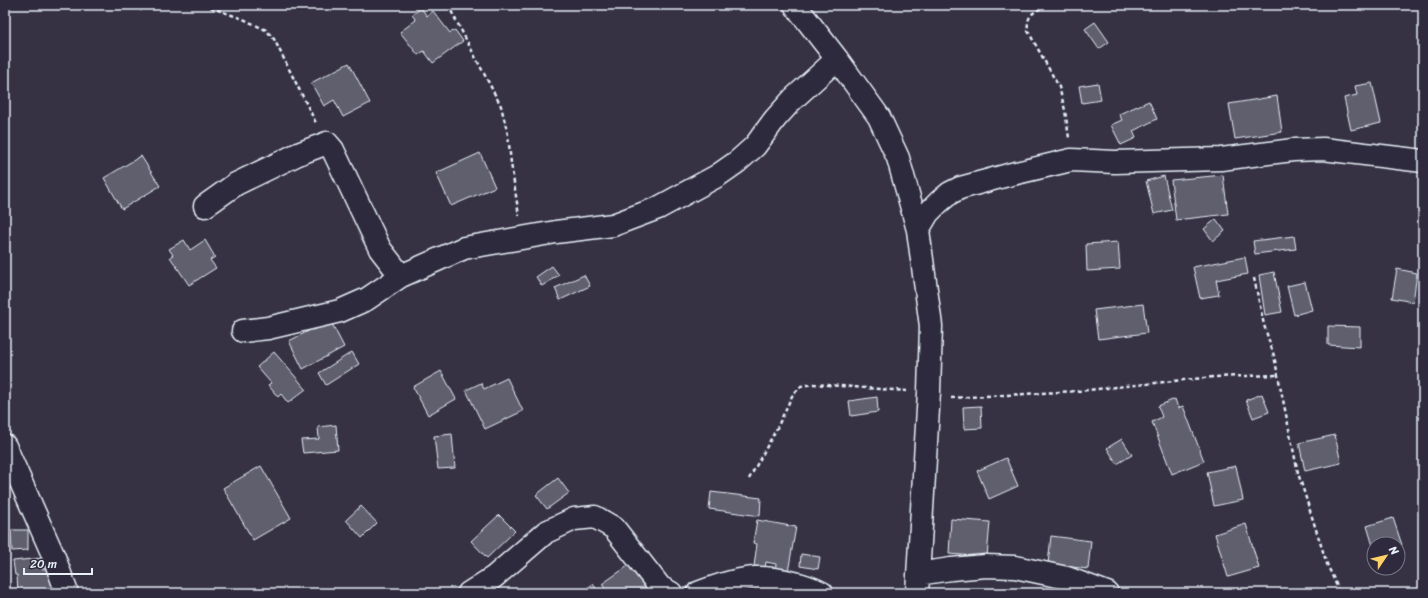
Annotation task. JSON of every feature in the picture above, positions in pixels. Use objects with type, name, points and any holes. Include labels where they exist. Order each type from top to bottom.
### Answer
[{"type":"street","points":[[795,5],[879,117],[898,158],[918,230],[931,326],[929,396],[918,583],[951,569],[986,566],[1015,567],[1067,578],[1107,593]]},
{"type":"street","points":[[243,331],[268,328],[340,310],[367,299],[401,276],[464,248],[522,237],[613,225],[658,208],[717,176],[737,162],[755,146],[775,119],[793,99],[837,59]]},
{"type":"street","points":[[205,206],[236,184],[298,154],[327,143],[333,150],[380,249],[401,276]]},
{"type":"street","points":[[918,230],[928,213],[950,193],[960,188],[1072,160],[1115,162],[1221,159],[1292,150],[1323,149],[1423,161]]},
{"type":"street","points":[[5,446],[54,557],[67,593]]},
{"type":"street","points":[[469,593],[494,577],[546,532],[574,519],[595,517],[614,528],[660,587],[671,593]]},
{"type":"street","points":[[698,593],[721,584],[756,578],[783,581],[812,588],[822,593]]},
{"type":"path","points":[[204,5],[244,19],[266,30],[274,39],[327,143]]},
{"type":"path","points":[[448,5],[501,106],[508,134],[522,237]]},
{"type":"path","points":[[1047,5],[1031,14],[1027,23],[1028,31],[1059,87],[1066,110],[1072,160]]},
{"type":"path","points":[[1254,278],[1264,325],[1274,356],[1298,473],[1327,564],[1340,593]]},
{"type":"path","points":[[749,479],[777,428],[792,396],[801,386],[813,384],[929,396],[988,397],[1078,391],[1213,377],[1278,375]]},
{"type":"building","points":[[134,5],[147,5],[141,11]]},
{"type":"building","points":[[421,8],[427,16],[433,11],[450,33],[455,30],[463,41],[433,63],[424,51],[418,55],[400,32],[416,20],[412,15]]},
{"type":"building","points":[[1095,22],[1109,42],[1099,49],[1085,29]]},
{"type":"building","points":[[349,63],[370,103],[343,117],[334,100],[324,106],[311,83]]},
{"type":"building","points":[[1098,83],[1101,100],[1082,103],[1079,86]]},
{"type":"building","points":[[1372,83],[1381,123],[1351,130],[1344,98],[1357,95],[1355,86]]},
{"type":"building","points":[[1277,96],[1282,132],[1235,139],[1229,104]]},
{"type":"building","points":[[1149,101],[1157,119],[1133,131],[1136,138],[1121,145],[1111,125],[1122,120],[1119,114]]},
{"type":"building","points":[[480,153],[495,187],[451,206],[436,173]]},
{"type":"building","points":[[141,156],[160,186],[122,209],[104,178]]},
{"type":"building","points":[[1223,175],[1228,214],[1176,220],[1171,180]]},
{"type":"building","points":[[1164,176],[1172,210],[1154,214],[1146,181]]},
{"type":"building","points":[[1216,219],[1225,231],[1213,241],[1204,229]]},
{"type":"building","points":[[1294,236],[1296,249],[1255,254],[1253,241]]},
{"type":"building","points":[[184,240],[190,250],[205,240],[215,257],[210,260],[216,268],[189,285],[170,257],[173,255],[169,249]]},
{"type":"building","points":[[1118,242],[1120,269],[1087,271],[1086,244]]},
{"type":"building","points":[[1245,257],[1248,274],[1216,280],[1219,295],[1200,298],[1193,267]]},
{"type":"building","points":[[552,266],[559,275],[542,286],[536,277]]},
{"type":"building","points":[[1397,269],[1417,273],[1413,302],[1392,298]]},
{"type":"building","points":[[1274,272],[1282,312],[1265,315],[1259,275]]},
{"type":"building","points":[[584,275],[590,286],[560,300],[555,288]]},
{"type":"building","points":[[1305,282],[1312,310],[1294,315],[1287,286]]},
{"type":"building","points":[[1143,304],[1147,333],[1098,339],[1094,310]]},
{"type":"building","points":[[330,320],[344,347],[303,369],[289,341]]},
{"type":"building","points":[[1328,326],[1360,327],[1360,347],[1328,345]]},
{"type":"building","points":[[274,352],[306,389],[288,403],[281,394],[278,397],[268,385],[271,383],[257,367]]},
{"type":"building","points":[[352,352],[359,364],[326,385],[319,373]]},
{"type":"building","points":[[441,371],[456,399],[428,415],[413,387]]},
{"type":"building","points":[[507,378],[523,411],[485,429],[466,390],[481,383],[484,389]]},
{"type":"building","points":[[1262,394],[1269,412],[1253,418],[1246,400]]},
{"type":"building","points":[[877,397],[878,412],[851,416],[849,401]]},
{"type":"building","points":[[1175,399],[1178,408],[1183,406],[1204,461],[1172,474],[1152,422],[1162,417],[1158,406]]},
{"type":"building","points":[[981,406],[982,428],[964,429],[963,407]]},
{"type":"building","points":[[336,425],[338,450],[303,453],[301,440],[319,439],[318,427]]},
{"type":"building","points":[[452,434],[455,468],[438,469],[434,436]]},
{"type":"building","points":[[1335,435],[1341,463],[1305,471],[1299,443]]},
{"type":"building","points":[[1122,439],[1132,455],[1117,464],[1107,448]]},
{"type":"building","points":[[1006,458],[1018,486],[989,499],[977,471]]},
{"type":"building","points":[[261,466],[291,518],[253,540],[223,488]]},
{"type":"building","points":[[1236,466],[1243,500],[1214,506],[1207,472]]},
{"type":"building","points":[[558,478],[569,493],[547,509],[536,495]]},
{"type":"building","points":[[711,492],[761,498],[760,516],[709,509]]},
{"type":"building","points":[[6,501],[7,524],[5,524]]},
{"type":"building","points":[[361,506],[377,523],[362,538],[346,520]]},
{"type":"building","points":[[499,515],[515,531],[487,558],[471,541]]},
{"type":"building","points":[[1393,518],[1399,536],[1370,536],[1367,526]]},
{"type":"building","points":[[951,519],[990,522],[987,557],[949,554]]},
{"type":"building","points":[[757,520],[796,527],[788,572],[775,570],[776,564],[766,562],[765,568],[754,566],[757,544],[753,543]]},
{"type":"building","points":[[1246,524],[1259,568],[1228,577],[1215,534]]},
{"type":"building","points":[[11,530],[28,530],[28,550],[12,551]]},
{"type":"building","points":[[1051,536],[1091,541],[1088,569],[1048,564]]},
{"type":"building","points":[[801,554],[820,557],[818,569],[800,566]]},
{"type":"building","points":[[41,558],[42,569],[52,568],[55,593],[18,593],[17,575],[15,575],[13,561]]},
{"type":"building","points":[[632,563],[653,593],[608,593],[602,584]]},
{"type":"building","points":[[593,584],[599,593],[580,593]]}]
